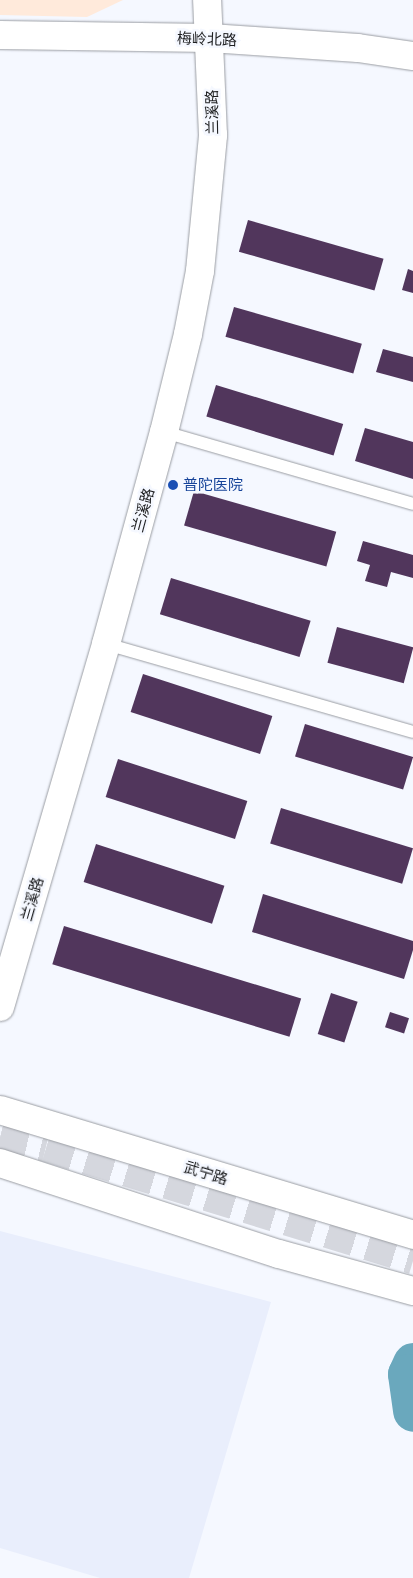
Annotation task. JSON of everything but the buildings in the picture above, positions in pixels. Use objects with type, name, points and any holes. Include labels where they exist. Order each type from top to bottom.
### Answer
[{"type":"street","name":"兰溪路","points":[[0,1007],[106,644],[164,432],[188,334],[200,271],[213,135],[207,0]]},
{"type":"street","name":"梅岭北路","points":[[0,35],[210,38],[358,48],[413,56]]},
{"type":"street","name":"武宁路","points":[[0,1110],[413,1235]]},
{"type":"street","points":[[0,1163],[279,1254],[407,1289]]},
{"type":"lane","points":[[164,432],[413,504]]},
{"type":"lane","points":[[106,644],[413,732]]},
{"type":"shaded area","points":[[0,0],[123,0],[87,17],[0,15]]},
{"type":"shaded area","points":[[0,1231],[271,1302],[189,1578],[100,1578],[0,1548]]},
{"type":"waterway","points":[[413,1363],[408,1374],[413,1411]]},
{"type":"tunnel","points":[[0,1137],[46,1148],[413,1260]]},
{"type":"place","name":"普陀医院","points":[[173,485]]}]
